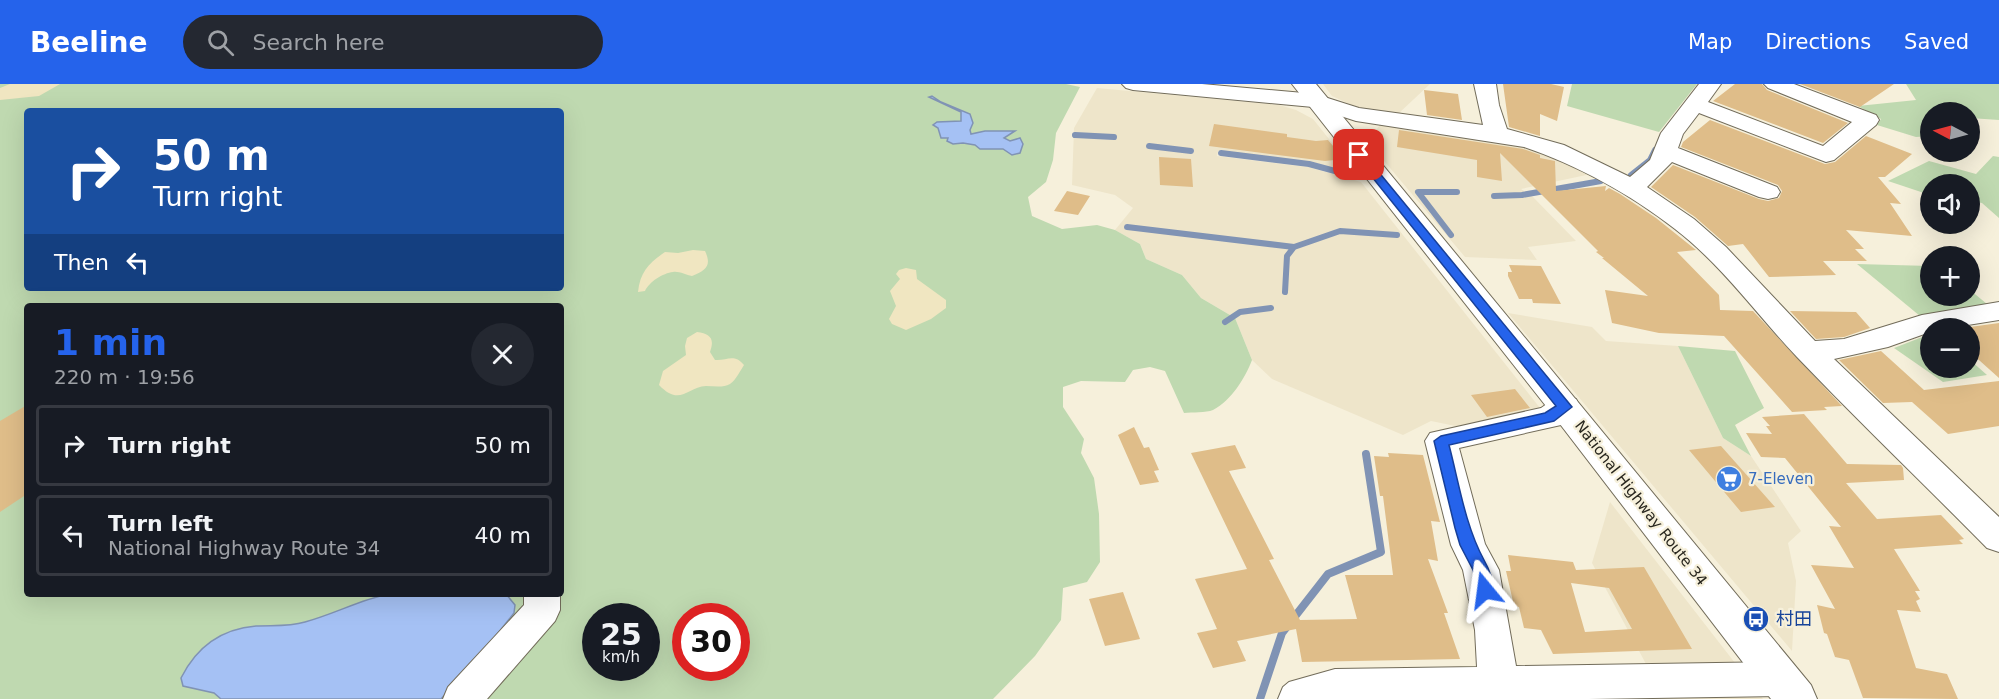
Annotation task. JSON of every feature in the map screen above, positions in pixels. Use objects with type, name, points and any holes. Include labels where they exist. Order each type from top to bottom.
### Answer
[{"type":"highway","name":"National Highway Route 34","points":[[1310,92],[1565,407],[1788,689]]},
{"type":"street","points":[[1133,84],[1310,92],[1356,114],[1497,134],[1530,141],[1556,150],[1632,188],[1693,231],[1717,253],[1808,351],[1999,538]]},
{"type":"street","points":[[1485,84],[1497,134]]},
{"type":"street","points":[[1632,188],[1660,163],[1672,133],[1710,84]]},
{"type":"street","points":[[1694,104],[1826,155],[1868,120],[1787,85]]},
{"type":"street","points":[[1666,151],[1768,192]]},
{"type":"street","points":[[1808,351],[1844,349],[1878,340],[1922,324],[1999,311]]},
{"type":"street","points":[[1509,690],[1496,666],[1493,630],[1481,570],[1468,545],[1441,441],[1550,417],[1565,407]]},
{"type":"street","points":[[462,699],[542,610],[542,597]]},
{"type":"street","points":[[1297,699],[1303,694],[1335,686],[1509,690],[1788,689]]},
{"type":"shaded area","points":[[1323,84],[1430,84],[1398,114],[1356,107],[1332,96]]},
{"type":"shaded area","points":[[1097,88],[1279,105],[1296,110],[1313,119],[1357,174],[1308,162],[1218,151],[1217,156],[1308,167],[1361,182],[1544,413],[1475,430],[1431,421],[1403,435],[1272,379],[1252,360],[1235,318],[1201,298],[1182,275],[1146,259],[1140,244],[1115,230],[1133,208],[1115,195],[1072,185],[1074,128]]},
{"type":"shaded area","points":[[1395,123],[1518,144],[1551,154],[1591,174],[1521,189],[1533,197],[1576,241],[1528,247],[1537,260],[1465,257],[1374,149],[1370,137],[1380,125]]},
{"type":"shaded area","points":[[1508,313],[1592,327],[1606,341],[1678,346],[1723,438],[1751,456],[1801,531],[1788,543],[1796,581],[1792,651]]},
{"type":"shaded area","points":[[1610,502],[1763,699],[1530,699],[1517,669],[1646,664],[1592,563]]},
{"type":"green space","points":[[0,84],[1066,84],[1080,87],[1056,133],[1053,160],[1046,182],[1028,197],[1032,216],[1062,229],[1097,225],[1115,230],[1140,244],[1146,259],[1182,275],[1201,298],[1235,318],[1252,360],[1232,395],[1220,406],[1207,412],[1184,413],[1165,371],[1150,367],[1133,370],[1125,382],[1081,381],[1063,387],[1063,407],[1084,439],[1081,453],[1094,478],[1099,514],[1100,562],[1087,582],[1063,588],[1061,620],[1035,656],[993,699],[0,699]]},
{"type":"green space","points":[[1572,84],[1697,84],[1659,132],[1567,106]]},
{"type":"green space","points":[[1906,84],[1999,84],[1999,120],[1980,119],[1980,102],[1920,102],[1920,137],[1916,137],[1877,125],[1881,119],[1858,106],[1916,100]]},
{"type":"green space","points":[[1993,156],[1999,157],[1999,218],[1980,203],[1980,174],[1976,174]]},
{"type":"green space","points":[[1927,162],[1976,174],[1920,174],[1920,192],[1888,181]]},
{"type":"green space","points":[[1857,264],[1920,266],[1920,306],[1976,306],[1920,316]]},
{"type":"green space","points":[[1980,298],[1987,304],[1980,305]]},
{"type":"green space","points":[[1920,338],[1920,366],[1894,348]]},
{"type":"green space","points":[[1678,346],[1735,351],[1764,408],[1735,425],[1751,456],[1723,438]]},
{"type":"green space","points":[[1980,369],[1987,375],[1980,376]]},
{"type":"green space","points":[[1937,378],[1968,378],[1943,382]]},
{"type":"sand","points":[[10,84],[60,84],[39,96],[0,100],[0,88]]},
{"type":"sand","points":[[693,250],[705,251],[708,264],[701,272],[692,276],[675,272],[665,274],[653,281],[645,291],[638,292],[643,273],[659,256],[665,252],[678,253]]},
{"type":"sand","points":[[906,268],[916,270],[917,279],[946,300],[946,308],[931,319],[906,330],[892,324],[889,319],[896,306],[890,291],[900,279],[896,274],[899,270]]},
{"type":"sand","points":[[697,332],[705,334],[712,340],[710,352],[715,360],[734,358],[744,365],[730,384],[699,387],[683,394],[673,395],[659,385],[663,371],[686,355],[687,338]]},
{"type":"water","points":[[932,96],[970,114],[973,123],[971,134],[985,131],[1015,131],[1004,138],[1010,141],[1020,138],[1023,144],[1020,153],[1012,155],[1003,149],[980,149],[975,145],[953,144],[947,141],[948,138],[941,138],[938,128],[933,125],[937,122],[961,121],[961,112],[929,97]]},
{"type":"water","points":[[378,597],[508,597],[515,605],[514,613],[480,656],[441,699],[221,699],[214,693],[183,686],[181,678],[187,667],[202,649],[220,636],[231,631],[256,626],[299,624]]},
{"type":"building","points":[[1503,84],[1551,84],[1564,87],[1557,121],[1540,114],[1540,136],[1509,127]]},
{"type":"building","points":[[1735,84],[1762,84],[1767,90],[1848,123],[1823,143],[1713,101]]},
{"type":"building","points":[[1800,84],[1894,84],[1860,107]]},
{"type":"building","points":[[1424,90],[1458,94],[1462,120],[1427,115]]},
{"type":"building","points":[[1710,120],[1825,164],[1835,162],[1866,136],[1912,154],[1885,177],[1878,177],[1901,204],[1890,203],[1912,236],[1846,230],[1864,249],[1855,249],[1867,261],[1823,261],[1836,275],[1769,277],[1743,244],[1728,246],[1695,217],[1651,187],[1673,165],[1759,199],[1768,201],[1779,198],[1782,191],[1778,185],[1681,147],[1683,142]]},
{"type":"building","points":[[1214,124],[1287,134],[1287,137],[1316,141],[1328,140],[1344,159],[1325,161],[1209,146]]},
{"type":"building","points":[[1399,130],[1523,149],[1540,155],[1540,158],[1555,161],[1556,191],[1606,186],[1605,191],[1609,188],[1620,194],[1656,218],[1696,250],[1677,252],[1719,295],[1720,310],[1753,311],[1842,406],[1824,407],[1827,410],[1792,412],[1724,336],[1659,333],[1612,323],[1605,290],[1648,296],[1602,258],[1604,258],[1596,252],[1598,251],[1500,153],[1502,181],[1477,177],[1477,160],[1397,147]]},
{"type":"building","points":[[1159,157],[1191,159],[1193,187],[1160,185]]},
{"type":"building","points":[[1067,191],[1090,196],[1078,215],[1054,211]]},
{"type":"building","points":[[1509,265],[1541,266],[1561,304],[1533,303],[1532,299],[1519,299],[1508,276],[1508,272],[1512,272]]},
{"type":"building","points":[[1790,311],[1856,312],[1870,328],[1844,337],[1816,339]]},
{"type":"building","points":[[1999,323],[1999,378],[1980,361],[1980,326]]},
{"type":"building","points":[[1881,351],[1924,390],[1999,381],[1999,426],[1948,434],[1912,402],[1883,403],[1839,360]]},
{"type":"building","points":[[1515,389],[1530,408],[1487,417],[1471,395]]},
{"type":"building","points":[[24,407],[24,496],[0,512],[0,421]]},
{"type":"building","points":[[1804,414],[1847,464],[1901,465],[1904,480],[1846,483],[1877,519],[1941,515],[1964,539],[1959,540],[1963,544],[1894,549],[1920,591],[1915,591],[1920,599],[1916,601],[1921,612],[1897,610],[1916,668],[1947,674],[1958,699],[1863,698],[1849,660],[1835,657],[1827,634],[1824,633],[1817,605],[1835,609],[1811,565],[1854,568],[1829,526],[1841,527],[1785,458],[1761,457],[1746,433],[1772,434],[1766,426],[1770,426],[1762,417]]},
{"type":"building","points":[[1134,427],[1144,448],[1149,447],[1159,470],[1154,471],[1159,482],[1140,485],[1118,435]]},
{"type":"building","points":[[1235,445],[1246,468],[1229,471],[1274,559],[1269,560],[1300,620],[1357,619],[1345,575],[1393,575],[1383,496],[1380,496],[1374,456],[1389,457],[1388,453],[1423,455],[1440,522],[1431,521],[1438,561],[1428,559],[1448,613],[1444,613],[1460,659],[1302,662],[1296,629],[1237,641],[1246,661],[1213,668],[1197,633],[1217,629],[1195,579],[1247,569],[1191,453]]},
{"type":"building","points":[[1721,446],[1775,507],[1741,512],[1689,450]]},
{"type":"building","points":[[1508,555],[1573,562],[1576,570],[1644,567],[1692,649],[1553,654],[1541,630],[1524,628],[1519,607],[1514,606],[1506,571],[1511,571]],"holes":[[[1571,583],[1609,588],[1632,629],[1585,632]]]},
{"type":"building","points":[[1123,592],[1140,639],[1105,646],[1089,599]]},
{"type":"waterway","points":[[1075,135],[1114,137]]},
{"type":"waterway","points":[[1149,146],[1191,151]]},
{"type":"waterway","points":[[1631,175],[1650,160],[1655,150]]},
{"type":"waterway","points":[[1221,153],[1309,164],[1357,177]]},
{"type":"waterway","points":[[1494,196],[1522,195],[1601,181]]},
{"type":"waterway","points":[[1451,235],[1418,192],[1457,192]]},
{"type":"waterway","points":[[1127,227],[1294,247]]},
{"type":"waterway","points":[[1294,247],[1340,231],[1397,235]]},
{"type":"waterway","points":[[1285,292],[1287,256],[1294,247]]},
{"type":"waterway","points":[[1225,322],[1240,312],[1271,308]]},
{"type":"waterway","points":[[1260,699],[1282,633],[1328,574],[1381,552],[1366,454]]},
{"type":"place","name":"7-Eleven","points":[[1729,479]]},
{"type":"place","name":"村田","points":[[1756,619]]},
{"type":"route","points":[[1359,155],[1565,407],[1550,417],[1441,441],[1468,545],[1481,570],[1485,590]]}]
